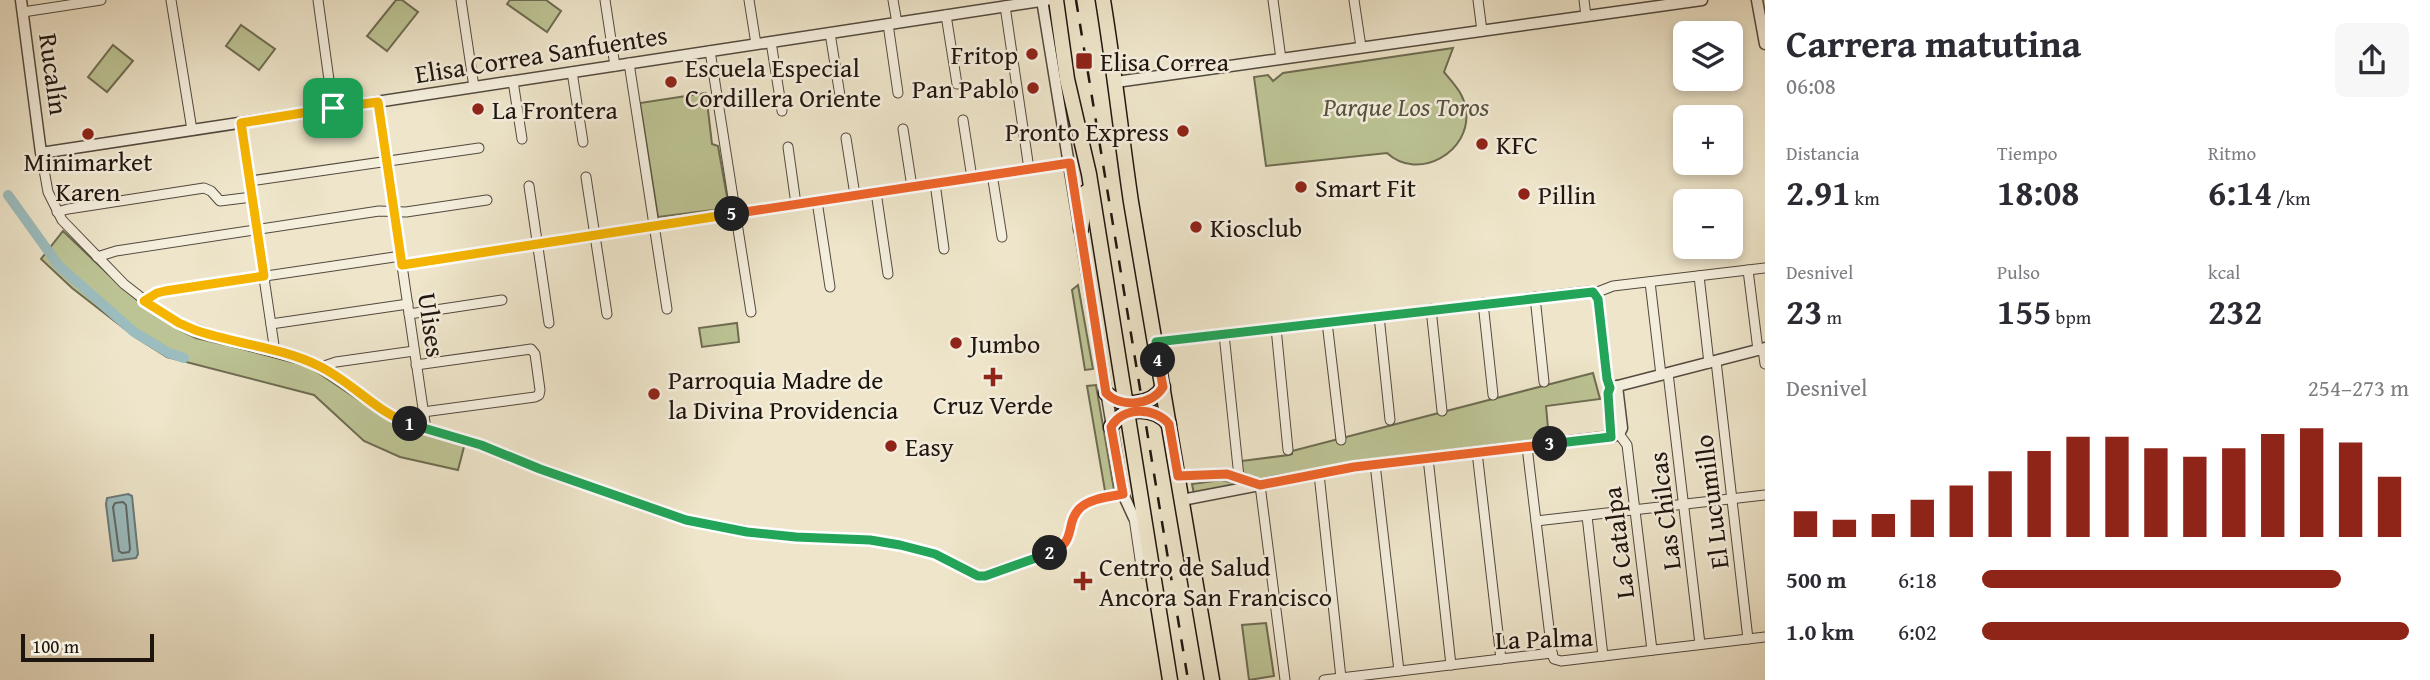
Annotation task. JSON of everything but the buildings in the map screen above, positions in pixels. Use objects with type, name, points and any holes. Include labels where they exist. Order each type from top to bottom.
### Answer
[{"type":"main road","points":[[1056,0],[1069,87],[1089,174],[1144,543],[1157,600],[1170,680]]},
{"type":"main road","points":[[1103,0],[1131,202],[1212,680]]},
{"type":"main road","points":[[1081,229],[1089,174]]},
{"type":"main road","points":[[1111,427],[1126,408],[1152,399],[1163,387]]},
{"type":"main road","points":[[1106,393],[1126,408],[1151,411],[1169,424]]},
{"type":"main road","points":[[1134,518],[1144,543]]},
{"type":"main road","points":[[1142,573],[1157,600]]},
{"type":"street","name":"Rucalín","points":[[21,0],[41,153]]},
{"type":"street","points":[[23,12],[101,0]]},
{"type":"street","points":[[171,0],[192,130]]},
{"type":"street","points":[[318,0],[333,108]]},
{"type":"street","points":[[461,0],[474,87]]},
{"type":"street","points":[[605,0],[615,66]]},
{"type":"street","points":[[749,0],[756,44]]},
{"type":"street","points":[[893,0],[892,23],[898,93]]},
{"type":"street","points":[[1044,0],[1111,427],[1123,494],[1134,518]]},
{"type":"street","name":"Elisa Correa Sanfuentes","points":[[41,153],[1044,0]]},
{"type":"street","points":[[1273,0],[1282,59]]},
{"type":"street","points":[[1354,0],[1361,47]]},
{"type":"street","points":[[1478,0],[1482,30]]},
{"type":"street","points":[[1584,0],[1586,16]]},
{"type":"street","points":[[1115,82],[1702,0]]},
{"type":"street","points":[[1757,0],[1765,44]]},
{"type":"street","points":[[1005,6],[1029,169]]},
{"type":"street","points":[[946,15],[957,84]]},
{"type":"street","points":[[830,33],[841,102]]},
{"type":"street","points":[[771,42],[782,111]]},
{"type":"street","points":[[710,51],[751,313]]},
{"type":"street","points":[[629,64],[667,309]]},
{"type":"street","points":[[572,72],[583,142]]},
{"type":"street","points":[[513,81],[522,139]]},
{"type":"street","name":"Ulises","points":[[378,102],[426,429]]},
{"type":"street","points":[[963,120],[972,178]]},
{"type":"street","points":[[241,123],[275,352]]},
{"type":"street","points":[[903,129],[912,187]]},
{"type":"street","points":[[846,138],[855,195]]},
{"type":"street","points":[[788,147],[796,204]]},
{"type":"street","points":[[250,181],[478,148]]},
{"type":"street","points":[[41,153],[48,192],[57,212],[97,257],[144,301],[179,323],[321,367],[390,415],[481,445],[540,469],[686,520],[747,532],[870,540],[900,545],[935,554],[978,576],[985,576],[1061,548],[1069,537],[1076,514],[1083,506],[1123,494]]},
{"type":"street","points":[[144,301],[165,291],[264,276],[537,244],[1070,163]]},
{"type":"street","points":[[992,174],[1002,237]]},
{"type":"street","points":[[586,177],[607,314]]},
{"type":"street","points":[[935,183],[944,249]]},
{"type":"street","points":[[529,186],[549,323]]},
{"type":"street","points":[[57,212],[201,189],[211,191],[220,201],[252,197]]},
{"type":"street","points":[[876,192],[888,274]]},
{"type":"street","points":[[97,257],[116,251],[379,211],[406,212],[487,200]]},
{"type":"street","points":[[817,201],[830,287]]},
{"type":"street","points":[[1156,342],[1588,291],[1595,293],[1613,286],[1765,268]]},
{"type":"street","points":[[1748,270],[1765,364]]},
{"type":"street","name":"El Lucumillo","points":[[1699,276],[1732,499],[1748,639]]},
{"type":"street","name":"Las Chilcas","points":[[1650,282],[1684,505],[1700,644]]},
{"type":"street","points":[[1595,293],[1598,299],[1607,379],[1614,387]]},
{"type":"street","points":[[1535,297],[1544,382]]},
{"type":"street","points":[[271,324],[502,300]]},
{"type":"street","points":[[1483,303],[1493,395]]},
{"type":"street","points":[[1431,310],[1442,411]]},
{"type":"street","points":[[1379,316],[1390,421]]},
{"type":"street","points":[[1327,322],[1341,440]]},
{"type":"street","points":[[1276,328],[1288,450]]},
{"type":"street","points":[[1224,334],[1239,477]]},
{"type":"street","points":[[1182,500],[1375,464],[1615,435],[1608,393],[1614,387],[1762,349]]},
{"type":"street","points":[[416,365],[533,350],[540,390],[537,396],[423,412]]},
{"type":"street","points":[[321,367],[336,362],[414,351]]},
{"type":"street","name":"La Catalpa","points":[[1615,435],[1626,445],[1652,650]]},
{"type":"street","points":[[1527,447],[1552,653]]},
{"type":"street","points":[[1477,452],[1500,656]]},
{"type":"street","points":[[1428,458],[1451,665]]},
{"type":"street","points":[[1375,464],[1399,671]]},
{"type":"street","points":[[1178,476],[1222,473],[1260,485]]},
{"type":"street","points":[[1319,474],[1341,678]]},
{"type":"street","points":[[1260,485],[1285,680]]},
{"type":"street","points":[[1536,521],[1765,495]]},
{"type":"street","points":[[1587,516],[1603,656]]},
{"type":"street","points":[[1142,573],[1144,543]]},
{"type":"street","name":"La Palma","points":[[1324,680],[1451,665],[1500,656],[1552,653],[1558,661],[1765,637]]},
{"type":"green space","points":[[396,0],[402,0],[418,12],[387,51],[367,36]]},
{"type":"green space","points":[[510,0],[546,0],[561,11],[547,32],[507,4]]},
{"type":"green space","points":[[241,25],[275,49],[259,70],[226,46]]},
{"type":"green space","points":[[113,45],[133,61],[107,92],[88,77]]},
{"type":"green space","name":"Parque Los Toros","points":[[1453,48],[1444,72],[1463,99],[1466,125],[1461,139],[1452,150],[1440,158],[1413,164],[1400,161],[1387,153],[1266,166],[1254,77],[1268,75],[1273,81],[1283,73]]},
{"type":"green space","points":[[706,93],[712,144],[718,146],[729,208],[658,217],[640,103]]},
{"type":"green space","points":[[63,231],[108,274],[177,329],[196,338],[291,360],[311,368],[402,429],[465,443],[458,470],[400,457],[364,441],[314,395],[167,357],[135,337],[72,288],[41,259]]},
{"type":"green space","points":[[1078,285],[1093,369],[1085,370],[1072,290]]},
{"type":"green space","points":[[737,323],[739,342],[702,347],[699,328]]},
{"type":"green space","points":[[1593,373],[1600,399],[1546,406],[1549,439],[1345,464],[1251,480],[1242,472],[1241,461],[1289,455],[1292,451]]},
{"type":"green space","points":[[1096,385],[1114,490],[1105,491],[1087,386]]},
{"type":"green space","points":[[1221,480],[1244,485],[1194,494],[1192,484]]},
{"type":"green space","points":[[1266,623],[1274,676],[1249,680],[1242,625]]},
{"type":"water","points":[[128,494],[132,496],[138,554],[136,558],[113,561],[107,498]]},
{"type":"waterway","points":[[8,195],[59,266],[134,332],[169,353],[184,358]]},
{"type":"railway","points":[[1076,0],[1188,680]]},
{"type":"place","name":"Fritop","points":[[1032,54]]},
{"type":"place","name":"Elisa Correa","points":[[1084,61]]},
{"type":"place","name":"Escuela Especial Cordillera Oriente","points":[[671,82]]},
{"type":"place","name":"Pan Pablo","points":[[1033,88]]},
{"type":"place","name":"La Frontera","points":[[478,109]]},
{"type":"place","name":"Pronto Express","points":[[1183,131]]},
{"type":"place","name":"Minimarket Karen","points":[[88,134]]},
{"type":"place","name":"KFC","points":[[1482,144]]},
{"type":"place","name":"Smart Fit","points":[[1301,187]]},
{"type":"place","name":"Pillin","points":[[1524,194]]},
{"type":"place","name":"Kiosclub","points":[[1196,227]]},
{"type":"place","name":"Jumbo","points":[[956,343]]},
{"type":"place","name":"Cruz Verde","points":[[993,377]]},
{"type":"place","name":"Parroquia Madre de la Divina Providencia","points":[[654,394]]},
{"type":"place","name":"Easy","points":[[891,446]]},
{"type":"place","name":"Centro de Salud Ancora San Francisco","points":[[1083,581]]},
{"type":"route","points":[[378,102],[402,265],[1070,163],[1106,393],[1120,402],[1149,400],[1162,390],[1156,342],[1593,292],[1598,299],[1610,388],[1608,393],[1611,437],[1375,464],[1260,485],[1227,474],[1178,476],[1167,421],[1151,411],[1130,413],[1122,415],[1111,427],[1123,494],[1088,503],[1079,509],[1073,518],[1069,537],[1061,548],[985,576],[974,575],[935,554],[900,545],[870,540],[747,532],[686,520],[540,469],[481,445],[401,421],[315,364],[195,330],[144,301],[165,291],[264,276],[241,123],[333,108],[378,102]]}]
